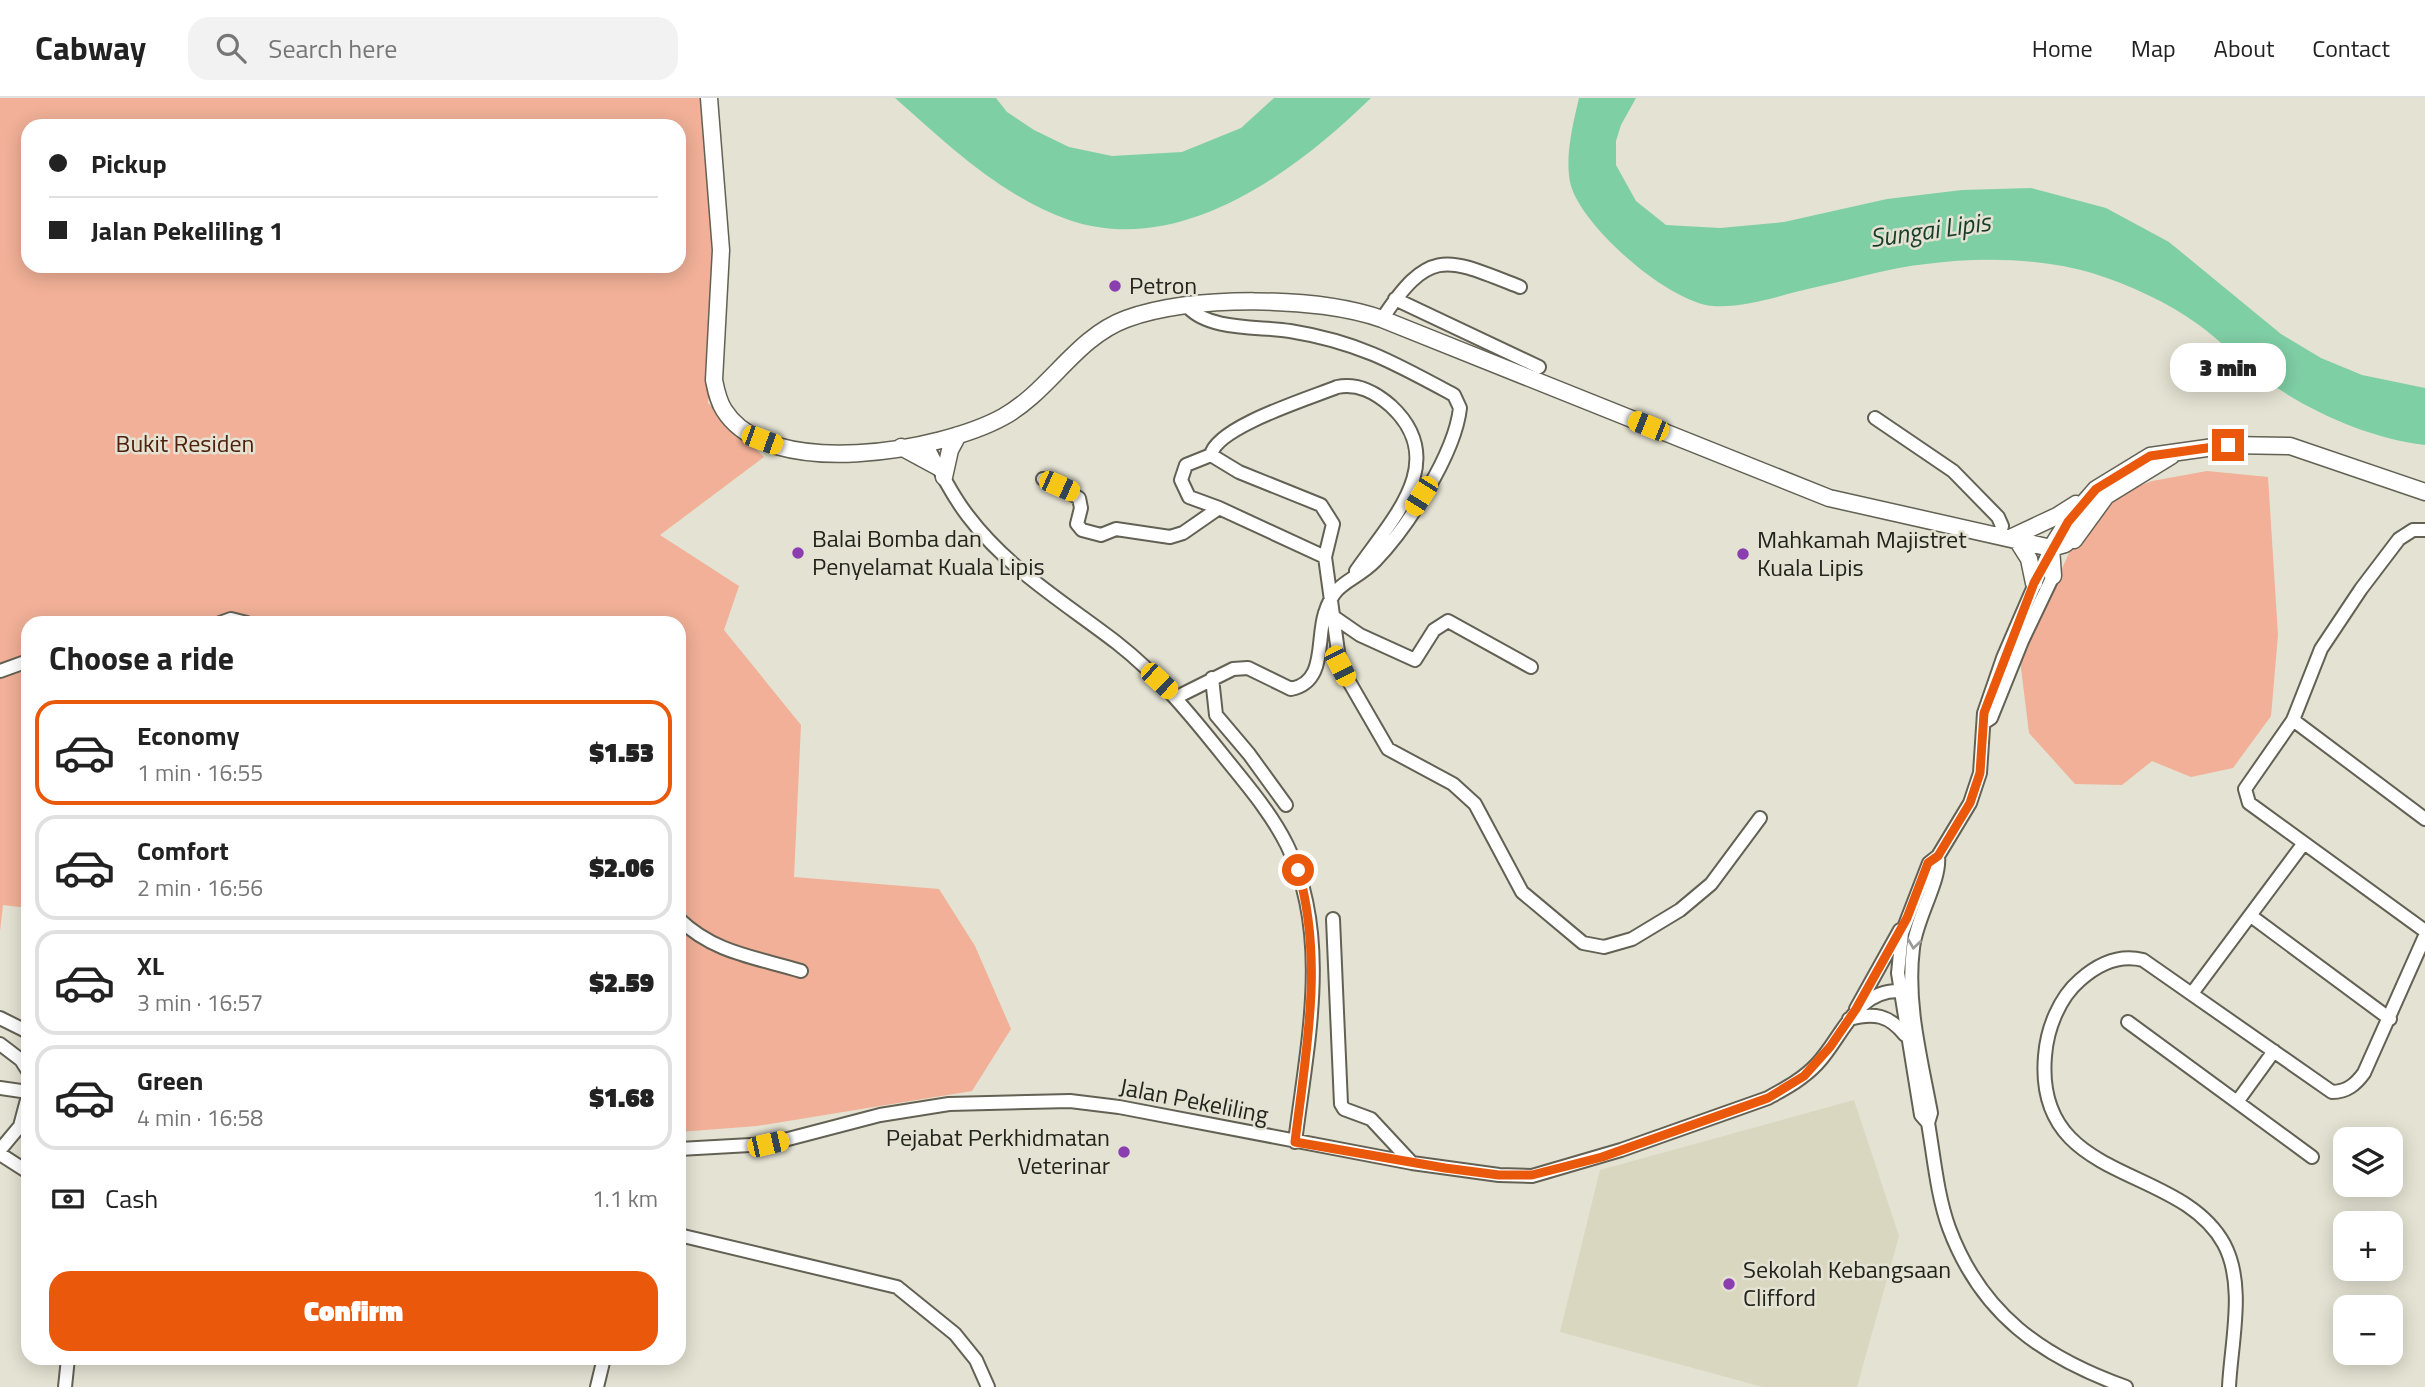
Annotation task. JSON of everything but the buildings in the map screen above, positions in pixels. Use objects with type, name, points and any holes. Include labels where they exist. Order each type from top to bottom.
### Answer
[{"type":"main road","points":[[709,98],[721,250],[714,380],[724,410],[732,420],[762,440],[804,453],[832,454],[926,443],[989,424],[1015,409],[1078,350],[1107,328],[1128,319],[1188,307],[1312,303],[1349,309],[1382,319],[1829,498],[2051,548],[2064,544],[2078,532]]},
{"type":"main road","points":[[901,447],[941,472],[957,435]]},
{"type":"main road","points":[[2009,538],[2057,516],[2150,456],[2178,452],[2251,444],[2290,446],[2425,492]]},
{"type":"main road","points":[[2053,576],[2078,532],[2106,496],[2178,452]]},
{"type":"main road","points":[[2053,576],[2051,548],[2096,489]]},
{"type":"main road","points":[[2009,538],[2029,559],[2034,583]]},
{"type":"street","points":[[1382,319],[1395,299],[1421,272],[1451,262],[1520,287]]},
{"type":"street","points":[[1395,299],[1539,368]]},
{"type":"street","points":[[1177,697],[1233,669],[1248,668],[1280,686],[1291,689],[1303,685],[1317,669],[1322,624],[1331,594],[1374,562],[1397,535],[1446,458],[1459,418],[1457,400],[1383,356],[1361,347],[1292,331],[1205,320],[1188,307]]},
{"type":"street","points":[[1325,557],[1189,497],[1181,480],[1186,465],[1211,456],[1216,443],[1233,430],[1337,387],[1361,387],[1385,401],[1406,423],[1417,443],[1416,474],[1403,502],[1352,578]]},
{"type":"street","points":[[1875,418],[1953,471],[1998,517],[2009,538]]},
{"type":"street","points":[[926,443],[967,515],[1006,559],[1123,648],[1177,697],[1272,819],[1286,844],[1304,893],[1312,952],[1312,1002],[1295,1142]]},
{"type":"street","points":[[1211,456],[1239,472],[1325,509],[1333,524],[1325,557],[1340,666],[1388,749],[1453,784],[1475,804],[1522,892],[1583,943],[1604,947],[1632,939],[1681,910],[1710,884],[1760,818]]},
{"type":"street","points":[[1043,479],[1074,493],[1080,503],[1079,528],[1101,535],[1116,529],[1170,537],[1182,533],[1219,509]]},
{"type":"street","points":[[2425,530],[2413,530],[2399,539],[2361,589],[2321,649],[2293,720],[2247,782],[2245,795],[2249,803],[2425,931]]},
{"type":"street","points":[[2051,548],[2034,583],[1984,713],[1980,773],[1970,803],[1938,856],[1928,863],[1907,918],[1900,950],[1898,991],[1921,1115],[1927,1123],[1949,1228],[1970,1272],[1988,1301],[2002,1317],[2040,1345],[2097,1377],[2126,1387]]},
{"type":"street","points":[[1985,722],[1991,718],[2022,641],[2053,576]]},
{"type":"street","points":[[1334,617],[1360,635],[1415,660],[1434,630],[1448,621],[1531,667]]},
{"type":"street","points":[[0,671],[21,664]]},
{"type":"street","points":[[1212,678],[1216,715],[1250,754],[1286,804]]},
{"type":"street","points":[[2293,720],[2425,819]]},
{"type":"street","points":[[2193,992],[2304,843]]},
{"type":"street","points":[[1927,1123],[1931,1113],[1913,1013],[1911,973],[1918,918],[1939,868],[1938,856]]},
{"type":"street","points":[[2251,916],[2390,1019]]},
{"type":"street","points":[[1905,1035],[1888,1018],[1852,1014],[1907,918]]},
{"type":"street","points":[[1333,919],[1341,1104],[1344,1109],[1371,1118],[1412,1163]]},
{"type":"street","points":[[686,925],[712,945],[801,971]]},
{"type":"street","points":[[2229,1387],[2235,1307],[2233,1278],[2225,1247],[2207,1222],[2174,1198],[2099,1162],[2072,1140],[2053,1109],[2044,1065],[2046,1041],[2064,998],[2077,982],[2106,964],[2122,957],[2143,960],[2193,992],[2332,1091],[2341,1091],[2356,1083],[2364,1073],[2425,936]]},
{"type":"street","points":[[1898,991],[1911,973]]},
{"type":"street","points":[[1898,991],[1913,1013]]},
{"type":"street","name":"Jalan Pekeliling","points":[[686,1149],[768,1144],[903,1110],[994,1101],[1098,1103],[1412,1163],[1499,1175],[1532,1175],[1595,1159],[1768,1098],[1818,1063],[1852,1014],[1884,993],[1898,991]]},
{"type":"street","points":[[0,1018],[21,1028]]},
{"type":"street","points":[[2128,1022],[2312,1157]]},
{"type":"street","points":[[0,1044],[21,1060]]},
{"type":"street","points":[[2237,1101],[2274,1051]]},
{"type":"street","points":[[0,1088],[21,1092]]},
{"type":"street","points":[[21,1122],[0,1152],[21,1167]]},
{"type":"street","points":[[686,1237],[897,1287],[955,1334],[976,1360],[988,1387]]},
{"type":"street","points":[[65,1387],[67,1365]]},
{"type":"street","points":[[597,1387],[602,1365]]},
{"type":"shaded area","name":"Sekolah Kebangsaan Clifford","points":[[1854,1100],[1899,1236],[1857,1387],[1763,1387],[1560,1332],[1600,1170]]},
{"type":"green space","name":"Bukit Residen","points":[[0,98],[703,98],[717,248],[708,403],[764,457],[660,535],[739,586],[724,630],[801,725],[794,877],[939,889],[975,946],[1011,1029],[972,1091],[757,1126],[686,1131],[686,616],[21,616],[21,907],[3,905],[0,931]]},
{"type":"green space","points":[[2207,471],[2268,477],[2278,635],[2271,716],[2233,768],[2191,777],[2152,761],[2122,785],[2075,784],[2029,733],[2020,660],[2070,551],[2111,497],[2152,481]]},
{"type":"water","points":[[895,98],[996,98],[1007,112],[1034,130],[1069,147],[1112,156],[1182,152],[1241,128],[1274,98],[1371,98],[1308,154],[1234,201],[1194,218],[1153,227],[1111,229],[1069,220],[1021,198],[976,168]]},
{"type":"water","name":"Sungai Lipis","points":[[1579,98],[1636,98],[1621,125],[1616,141],[1616,165],[1636,201],[1666,225],[1720,228],[1784,222],[1887,199],[1962,190],[2031,188],[2106,208],[2169,242],[2281,334],[2321,358],[2362,375],[2425,388],[2425,445],[2362,430],[2320,413],[2264,379],[2175,309],[2122,284],[2075,269],[2011,260],[1947,262],[1883,271],[1750,303],[1713,306],[1695,302],[1651,277],[1628,259],[1590,219],[1577,200],[1570,182],[1568,161]]},
{"type":"place","name":"Petron","points":[[1115,286]]},
{"type":"place","name":"Balai Bomba dan Penyelamat Kuala Lipis","points":[[798,553]]},
{"type":"place","name":"Mahkamah Majistret Kuala Lipis","points":[[1743,554]]},
{"type":"place","name":"Pejabat Perkhidmatan Veterinar","points":[[1124,1152]]},
{"type":"place","name":"Sekolah Kebangsaan Clifford","points":[[1729,1284]]},
{"type":"route","points":[[1298,870],[1309,919],[1312,1002],[1295,1142],[1445,1168],[1499,1175],[1532,1175],[1602,1157],[1768,1098],[1804,1076],[1830,1047],[1856,1009],[1907,918],[1928,863],[1938,856],[1961,821],[1980,773],[1984,713],[2003,659],[2034,583],[2051,548],[2068,522],[2096,489],[2135,463],[2150,456],[2228,445]]}]
